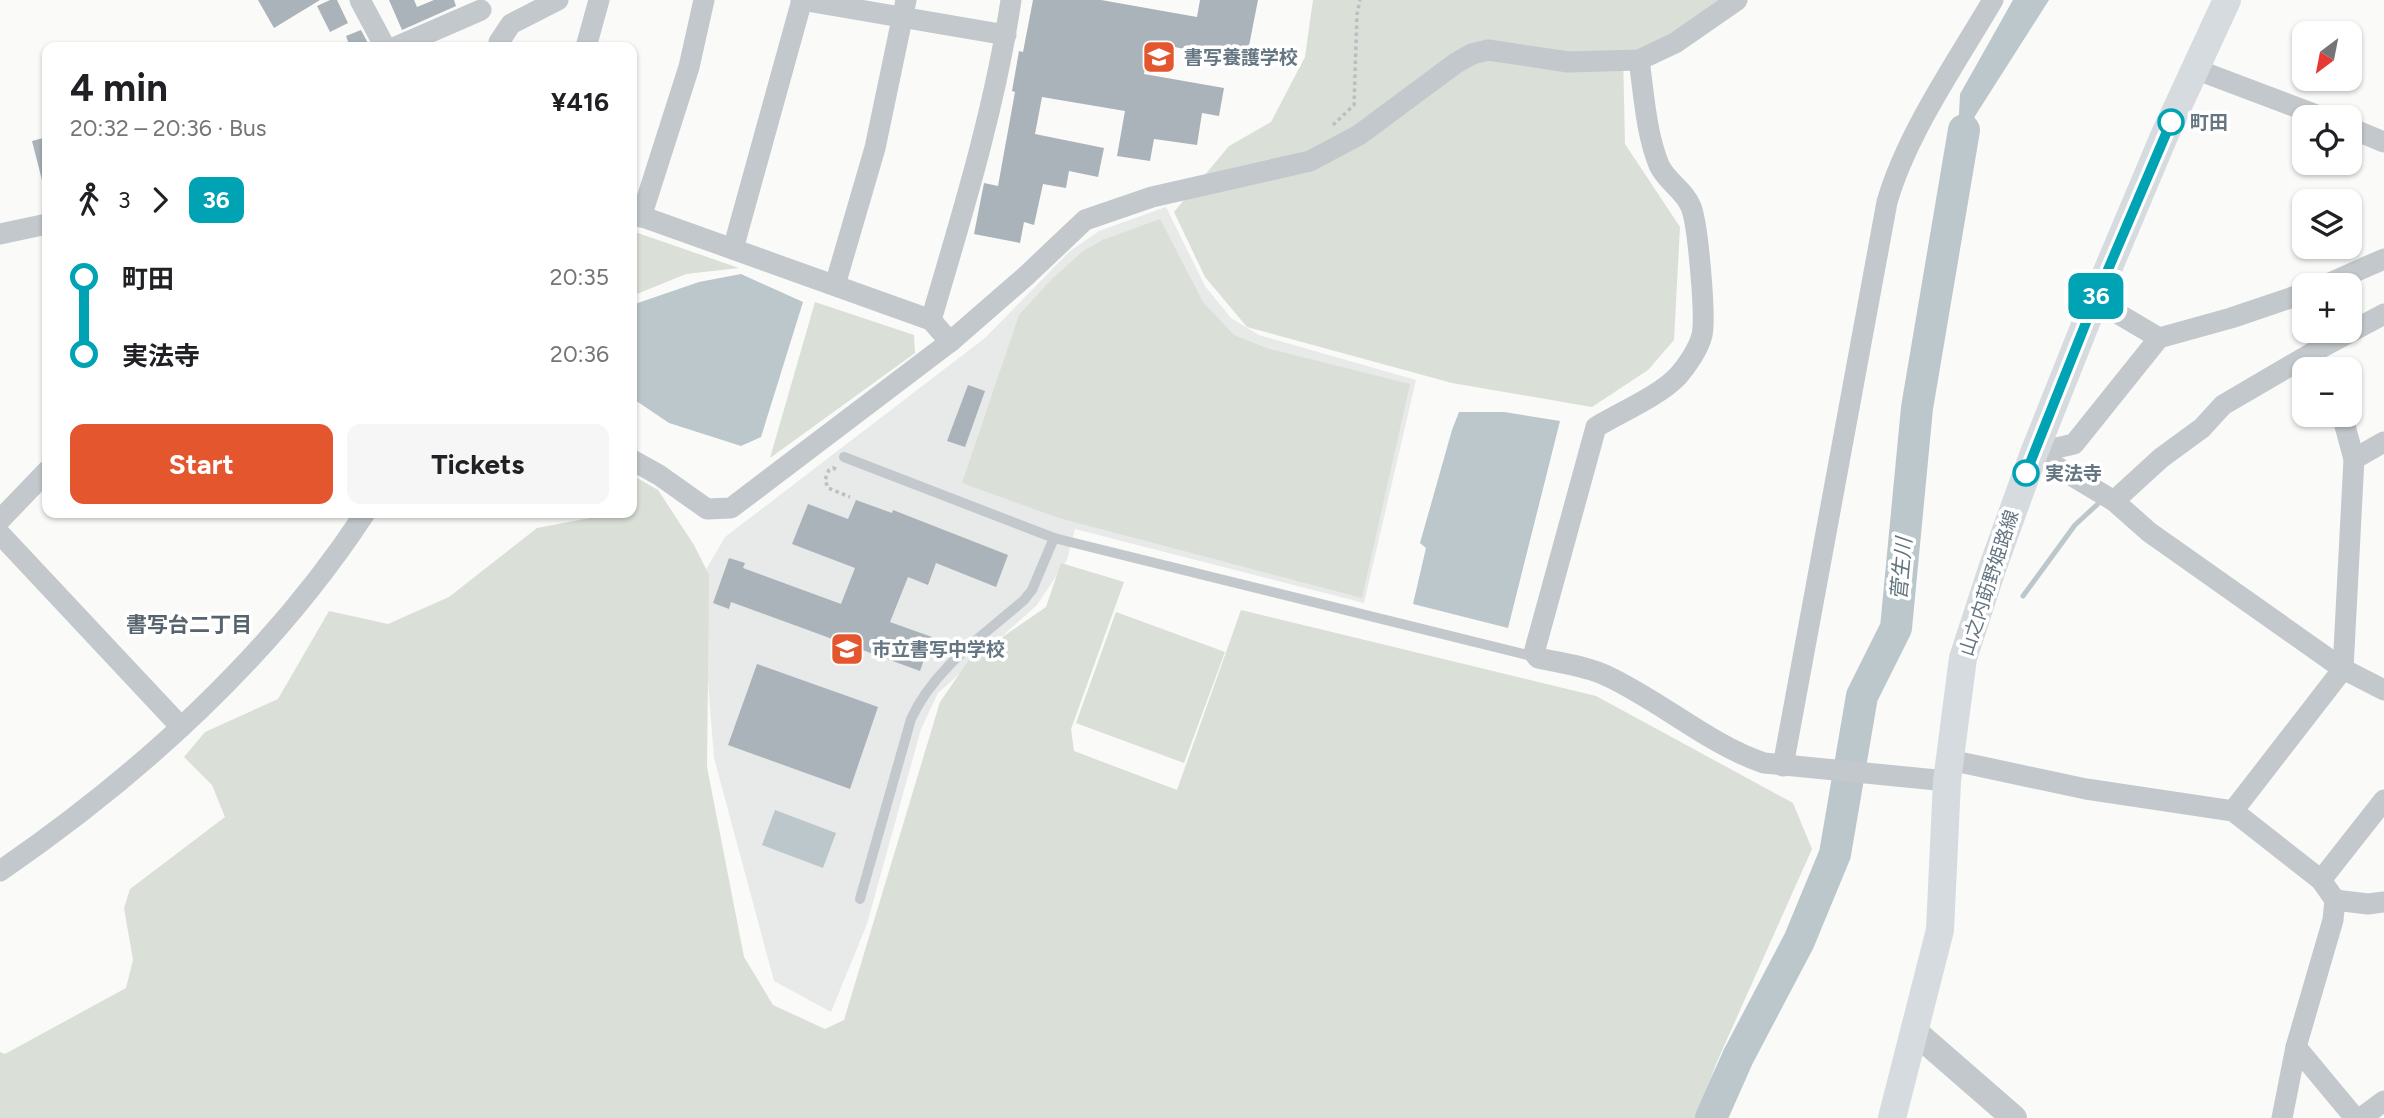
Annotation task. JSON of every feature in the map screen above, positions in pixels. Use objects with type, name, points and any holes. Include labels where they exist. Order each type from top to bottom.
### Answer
[{"type":"main road","name":"山之内莇野姫路線","points":[[1892,1118],[1940,930],[1941,773],[1963,658],[2034,453],[2095,300],[2227,0]]},
{"type":"street","points":[[360,0],[382,42]]},
{"type":"street","points":[[501,42],[511,24],[558,0]]},
{"type":"street","points":[[637,212],[689,67],[704,0]]},
{"type":"street","points":[[733,249],[802,0],[905,9],[1006,35]]},
{"type":"street","points":[[931,320],[960,221],[1006,35],[1011,0]]},
{"type":"street","points":[[637,463],[708,509],[731,508],[950,342],[1085,220],[1152,197],[1310,161],[1359,135],[1472,54],[1488,50],[1568,62],[1639,60],[1675,43],[1737,0]]},
{"type":"street","points":[[1787,766],[1890,191],[1896,171],[1910,143],[1993,0]]},
{"type":"street","points":[[587,42],[596,1]]},
{"type":"street","points":[[406,42],[479,5],[498,42]]},
{"type":"street","points":[[835,285],[875,148],[905,9]]},
{"type":"street","points":[[1639,60],[1650,132],[1660,167],[1691,207],[1699,255],[1702,335],[1678,376],[1656,393],[1597,427],[1534,653],[1538,658],[1605,674],[1747,757],[1764,763],[1941,773],[2086,789],[2233,811],[2321,880],[2335,900],[2333,920],[2296,1046],[2282,1118]]},
{"type":"street","points":[[2195,69],[2292,106]]},
{"type":"street","points":[[2362,133],[2384,142]]},
{"type":"street","points":[[637,215],[931,320],[950,342]]},
{"type":"street","points":[[0,234],[42,225]]},
{"type":"street","points":[[2352,273],[2384,259]]},
{"type":"street","points":[[2034,453],[2074,444],[2159,338],[2292,297]]},
{"type":"street","points":[[2095,300],[2159,338]]},
{"type":"street","points":[[2324,357],[2384,314]]},
{"type":"street","points":[[2114,501],[2161,458],[2202,428],[2223,405],[2292,373]]},
{"type":"street","points":[[2233,811],[2343,669],[2354,459],[2345,427]]},
{"type":"street","points":[[2354,459],[2384,442]]},
{"type":"street","points":[[2034,453],[2114,501],[2149,532],[2343,669],[2384,690]]},
{"type":"street","points":[[0,520],[42,476]]},
{"type":"street","points":[[0,871],[57,832],[132,773],[181,727],[240,669],[296,605],[361,518]]},
{"type":"street","points":[[0,534],[181,727]]},
{"type":"street","points":[[2321,880],[2384,800]]},
{"type":"street","points":[[2335,900],[2368,904],[2384,901]]},
{"type":"street","points":[[1914,1031],[2014,1118]]},
{"type":"street","points":[[2296,1046],[2355,1118]]},
{"type":"street","points":[[2361,1118],[2384,1101]]},
{"type":"lane","points":[[844,457],[1054,538],[1538,658]]},
{"type":"lane","points":[[860,899],[911,719],[921,697],[939,674],[1024,600],[1032,590],[1054,538]]},
{"type":"path","points":[[1328,130],[1354,105],[1357,14],[1360,0]]},
{"type":"path","points":[[846,473],[833,468],[829,470],[825,480],[828,488],[850,497]]},
{"type":"shaded area","points":[[1313,0],[1720,0],[1663,40],[1623,55],[1625,144],[1680,227],[1674,340],[1648,370],[1592,407],[1452,383],[1247,327],[1205,277],[1174,212],[1229,146],[1271,122],[1305,57]]},
{"type":"shaded area","points":[[2013,0],[2049,0],[1975,116],[1956,174],[1960,94]]},
{"type":"shaded area","name":"市立書写中学校","points":[[1166,207],[1205,286],[1231,318],[1259,335],[1416,380],[1364,603],[1075,529],[1067,560],[1037,605],[938,693],[921,729],[867,924],[831,1012],[774,981],[714,758],[700,580],[725,537],[985,338],[1070,251],[1099,231]]},
{"type":"shaded area","points":[[1160,219],[1203,302],[1234,335],[1266,348],[1410,384],[1362,598],[1059,518],[962,483],[1019,315],[1051,280],[1083,251],[1103,240]]},
{"type":"shaded area","points":[[637,233],[739,268],[686,274],[637,294]]},
{"type":"shaded area","points":[[741,274],[803,302],[761,437],[741,446],[669,423],[637,401],[637,303],[699,282]]},
{"type":"shaded area","points":[[815,302],[914,335],[915,353],[770,458]]},
{"type":"shaded area","points":[[1459,412],[1504,412],[1560,421],[1508,628],[1413,604],[1426,548],[1420,543]]},
{"type":"shaded area","points":[[637,478],[658,490],[694,545],[709,575],[707,767],[744,957],[773,1005],[825,1029],[844,1020],[940,702],[969,660],[1046,607],[1061,563],[1124,582],[1071,729],[1074,751],[1177,790],[1241,610],[1596,696],[1793,803],[1812,849],[1716,1064],[1697,1118],[0,1118],[0,1052],[5,1054],[126,988],[133,960],[124,908],[130,889],[225,817],[212,785],[184,757],[205,732],[278,699],[329,611],[388,624],[449,597],[537,528],[590,518],[637,518]]},
{"type":"shaded area","points":[[1116,612],[1225,652],[1184,763],[1076,723]]},
{"type":"shaded area","points":[[775,810],[836,833],[823,868],[762,845]]},
{"type":"building","points":[[258,0],[320,0],[274,28]]},
{"type":"building","points":[[337,0],[348,23],[330,32],[317,6]]},
{"type":"building","points":[[389,0],[414,0],[417,7],[434,0],[454,0],[456,6],[402,30]]},
{"type":"building","points":[[1033,0],[1101,0],[1197,17],[1200,0],[1258,0],[1246,61],[1149,42],[1144,74],[1224,88],[1219,116],[1202,113],[1197,145],[1154,139],[1150,161],[1117,156],[1125,111],[1042,97],[1035,134],[1104,148],[1098,177],[1069,171],[1066,188],[1043,184],[1034,225],[1024,222],[1020,243],[974,234],[984,183],[998,186],[1015,92],[1012,91],[1019,51],[1023,52]]},
{"type":"building","points":[[361,30],[367,42],[348,42],[346,36]]},
{"type":"building","points":[[42,138],[42,180],[32,141]]},
{"type":"building","points":[[968,385],[985,391],[965,447],[947,441]]},
{"type":"building","points":[[856,500],[892,513],[893,510],[1008,555],[996,587],[936,563],[928,585],[908,577],[890,622],[932,637],[920,671],[731,602],[729,609],[713,603],[729,558],[745,563],[743,568],[841,604],[855,568],[792,544],[808,504],[848,519]]},
{"type":"building","points":[[757,664],[878,707],[850,789],[728,745]]},
{"type":"waterway","name":"菅生川","points":[[1711,1118],[1738,1057],[1799,941],[1835,854],[1862,696],[1896,628],[1917,408],[1964,130]]},
{"type":"waterway","points":[[2023,596],[2075,525],[2101,501]]},
{"type":"bus line","name":"36","points":[[2026,473],[2095,300],[2171,122]]},
{"type":"place","name":"書写養護学校","points":[[1159,57]]},
{"type":"place","name":"町田","points":[[2171,122]]},
{"type":"place","name":"実法寺","points":[[2026,473]]},
{"type":"place","name":"市立書写中学校","points":[[847,649]]},
{"type":"district","name":"書写台二丁目","points":[[189,624]]}]
